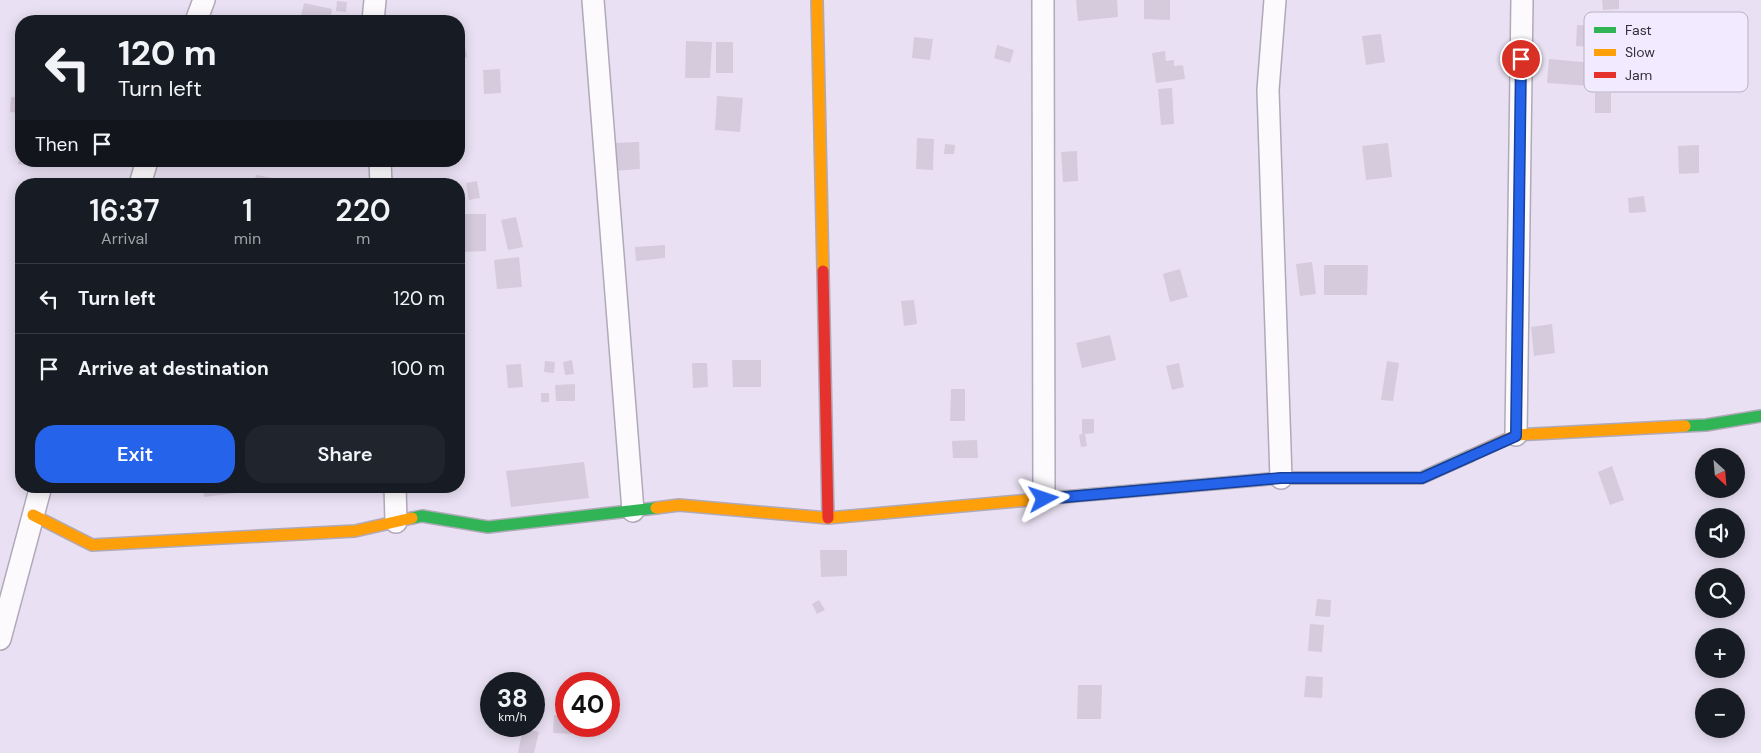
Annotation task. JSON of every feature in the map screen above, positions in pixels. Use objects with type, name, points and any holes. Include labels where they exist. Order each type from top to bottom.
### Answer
[{"type":"street","points":[[198,15],[204,0]]},
{"type":"street","points":[[374,15],[375,0]]},
{"type":"street","points":[[593,0],[634,511]]},
{"type":"street","points":[[817,0],[828,518]]},
{"type":"street","points":[[1043,0],[1044,499]]},
{"type":"street","points":[[1275,0],[1268,90],[1281,478]]},
{"type":"street","points":[[1516,436],[1522,0]]},
{"type":"street","points":[[33,515],[92,545],[355,531],[422,516],[488,527],[679,505],[828,518],[1281,478],[1422,478],[1516,436],[1706,425],[1761,416]]},
{"type":"street","points":[[0,640],[5,603],[39,493]]},
{"type":"street","points":[[395,493],[396,522]]},
{"type":"building","points":[[1076,0],[1117,0],[1118,17],[1078,21]]},
{"type":"building","points":[[1144,0],[1170,0],[1170,20],[1144,19]]},
{"type":"building","points":[[1602,0],[1619,0],[1619,9],[1603,10]]},
{"type":"building","points":[[337,1],[347,2],[346,12],[336,11]]},
{"type":"building","points":[[304,3],[332,9],[331,15],[301,15]]},
{"type":"building","points":[[1577,25],[1584,25],[1584,47],[1576,46]]},
{"type":"building","points":[[1381,34],[1385,62],[1366,65],[1362,36]]},
{"type":"building","points":[[914,37],[933,39],[930,60],[912,58]]},
{"type":"building","points":[[686,41],[712,42],[710,78],[685,78]]},
{"type":"building","points":[[716,42],[733,42],[733,73],[716,73]]},
{"type":"building","points":[[997,45],[1014,50],[1010,63],[994,58]]},
{"type":"building","points":[[1165,51],[1166,61],[1174,60],[1174,66],[1183,65],[1185,79],[1156,83],[1152,53]]},
{"type":"building","points":[[1549,59],[1584,62],[1584,86],[1547,83]]},
{"type":"building","points":[[500,69],[501,93],[484,94],[483,70]]},
{"type":"building","points":[[1172,88],[1174,124],[1161,125],[1158,89]]},
{"type":"building","points":[[1595,93],[1611,93],[1611,113],[1595,113]]},
{"type":"building","points":[[717,96],[743,98],[740,132],[715,130]]},
{"type":"building","points":[[11,97],[15,97],[15,112],[10,112]]},
{"type":"building","points":[[917,138],[934,139],[933,170],[916,169]]},
{"type":"building","points":[[639,142],[640,169],[613,171],[612,143]]},
{"type":"building","points":[[1388,143],[1392,177],[1366,180],[1362,146]]},
{"type":"building","points":[[945,144],[955,145],[954,154],[944,154]]},
{"type":"building","points":[[1699,145],[1699,173],[1679,174],[1678,146]]},
{"type":"building","points":[[1077,151],[1078,181],[1063,182],[1061,152]]},
{"type":"building","points":[[256,175],[273,178],[255,178]]},
{"type":"building","points":[[477,181],[480,198],[469,200],[466,183]]},
{"type":"building","points":[[1644,196],[1646,212],[1629,213],[1628,198]]},
{"type":"building","points":[[465,214],[486,214],[486,251],[465,252]]},
{"type":"building","points":[[516,217],[523,247],[508,250],[501,220]]},
{"type":"building","points":[[665,245],[665,258],[636,261],[635,247]]},
{"type":"building","points":[[519,257],[522,287],[497,289],[494,260]]},
{"type":"building","points":[[1312,262],[1316,294],[1300,296],[1296,264]]},
{"type":"building","points":[[1324,265],[1368,265],[1367,295],[1324,295]]},
{"type":"building","points":[[1180,269],[1188,297],[1170,302],[1163,274]]},
{"type":"building","points":[[914,300],[917,324],[904,326],[901,301]]},
{"type":"building","points":[[1552,324],[1555,353],[1534,356],[1531,327]]},
{"type":"building","points":[[1110,335],[1116,360],[1082,368],[1076,343]]},
{"type":"building","points":[[572,360],[574,374],[565,375],[563,362]]},
{"type":"building","points":[[732,360],[761,360],[761,387],[733,387]]},
{"type":"building","points":[[545,361],[555,362],[554,373],[544,372]]},
{"type":"building","points":[[1387,361],[1399,363],[1393,401],[1381,400]]},
{"type":"building","points":[[692,363],[707,363],[708,387],[693,388]]},
{"type":"building","points":[[1179,363],[1184,387],[1172,390],[1166,366]]},
{"type":"building","points":[[521,364],[523,387],[508,388],[506,365]]},
{"type":"building","points":[[575,384],[575,401],[556,401],[555,385]]},
{"type":"building","points":[[951,389],[965,389],[965,421],[950,421]]},
{"type":"building","points":[[541,393],[549,393],[549,402],[541,402]]},
{"type":"building","points":[[1082,419],[1094,419],[1094,433],[1085,434],[1087,446],[1081,447],[1079,435],[1082,434]]},
{"type":"building","points":[[977,440],[978,458],[953,458],[952,441]]},
{"type":"building","points":[[584,462],[589,498],[511,507],[506,471]]},
{"type":"building","points":[[1612,466],[1624,500],[1610,505],[1598,472]]},
{"type":"building","points":[[204,493],[236,493],[204,497]]},
{"type":"building","points":[[820,550],[847,550],[847,576],[821,577]]},
{"type":"building","points":[[1317,599],[1331,600],[1330,617],[1315,616]]},
{"type":"building","points":[[819,600],[825,610],[817,614],[812,604]]},
{"type":"building","points":[[1310,624],[1324,625],[1322,652],[1308,651]]},
{"type":"building","points":[[1306,676],[1323,677],[1322,698],[1304,697]]},
{"type":"building","points":[[1078,685],[1102,685],[1101,719],[1077,719]]},
{"type":"building","points":[[554,715],[555,715],[555,733],[553,733]]},
{"type":"building","points":[[521,737],[538,737],[534,753],[518,753]]},
{"type":"traffic: fast","points":[[1685,426],[1706,425],[1761,416]]},
{"type":"traffic: fast","points":[[1029,500],[1281,478],[1421,478],[1470,456]]},
{"type":"traffic: fast","points":[[412,518],[422,516],[488,527],[656,508]]},
{"type":"traffic: slow","points":[[817,0],[823,271]]},
{"type":"traffic: slow","points":[[1470,456],[1516,435],[1685,426]]},
{"type":"traffic: slow","points":[[656,508],[679,505],[828,518],[1029,500]]},
{"type":"traffic: slow","points":[[33,515],[92,545],[355,531],[412,518]]},
{"type":"traffic: jam","points":[[823,271],[828,518]]},
{"type":"route","points":[[1044,499],[1281,478],[1422,478],[1516,436],[1521,59]]}]
